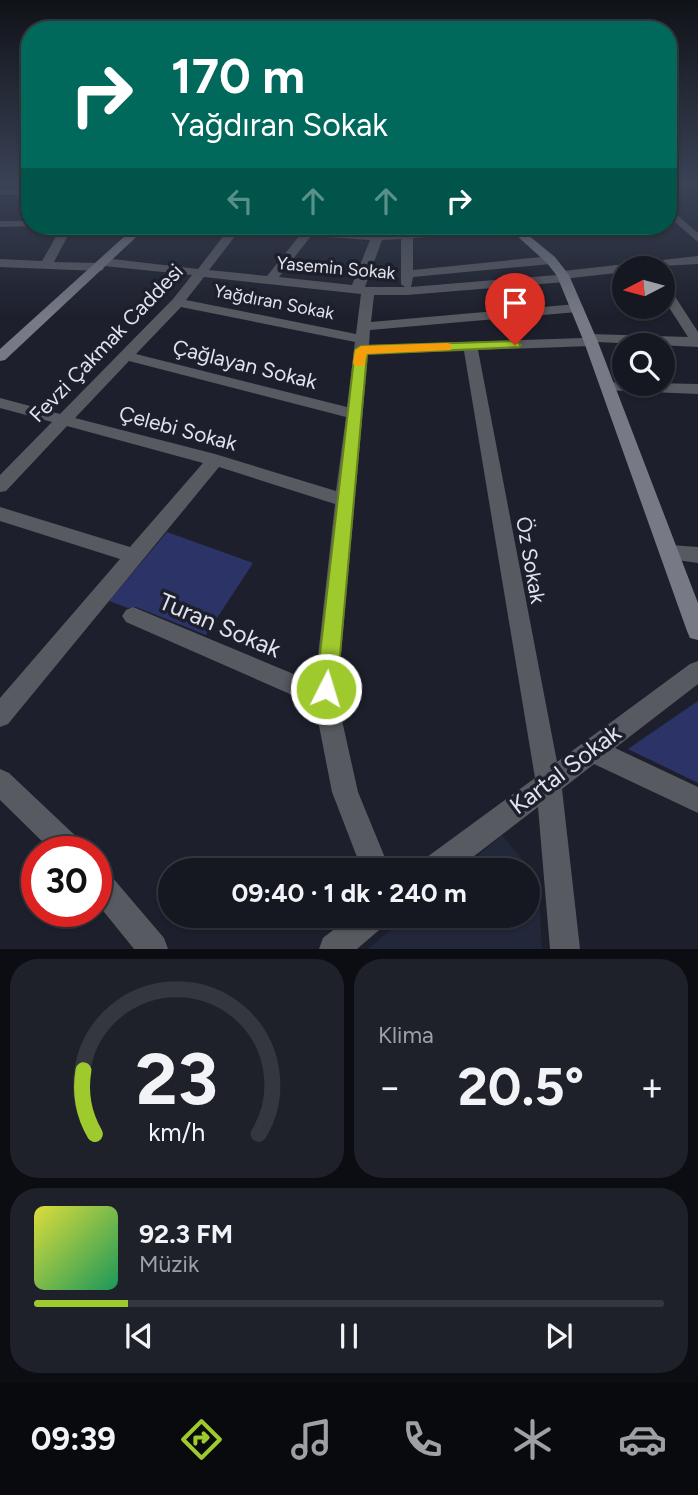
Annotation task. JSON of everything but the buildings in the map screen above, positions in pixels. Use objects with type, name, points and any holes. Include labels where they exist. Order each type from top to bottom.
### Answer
[{"type":"main road","points":[[0,357],[133,235]]},
{"type":"main road","points":[[522,235],[551,260],[564,276],[591,340],[698,631]]},
{"type":"street","points":[[46,265],[62,235]]},
{"type":"street","name":"Fevzi Çakmak Caddesi","points":[[0,486],[178,302],[231,235]]},
{"type":"street","points":[[270,281],[305,235]]},
{"type":"street","points":[[363,235],[391,235]]},
{"type":"street","points":[[407,291],[412,235]]},
{"type":"street","points":[[371,858],[345,792],[325,698],[362,339],[362,290],[377,237]]},
{"type":"street","points":[[407,274],[551,260]]},
{"type":"street","name":"Yasemin Sokak","points":[[676,263],[698,260]]},
{"type":"street","name":"Yasemin Sokak","points":[[0,263],[102,264],[362,290],[407,291],[612,270]]},
{"type":"street","points":[[0,272],[18,264]]},
{"type":"street","name":"Yağdıran Sokak","points":[[178,302],[362,339],[470,346],[591,340],[698,342]]},
{"type":"street","points":[[676,307],[698,342]]},
{"type":"street","points":[[362,339],[578,308]]},
{"type":"street","name":"Öz Sokak","points":[[470,346],[548,781],[565,949]]},
{"type":"street","name":"Çağlayan Sokak","points":[[125,356],[354,414]]},
{"type":"street","points":[[608,387],[698,389]]},
{"type":"street","name":"Çelebi Sokak","points":[[0,403],[215,460],[344,500]]},
{"type":"street","points":[[0,716],[215,460]]},
{"type":"street","points":[[0,514],[135,556]]},
{"type":"street","points":[[670,553],[698,555]]},
{"type":"street","name":"Turan Sokak","points":[[133,616],[325,698]]},
{"type":"street","name":"Kartal Sokak","points":[[449,858],[698,671]]},
{"type":"street","points":[[591,750],[698,800]]},
{"type":"street","points":[[0,782],[56,836]]},
{"type":"street","points":[[112,899],[153,949]]},
{"type":"street","points":[[334,949],[359,928]]},
{"type":"shaded area","points":[[167,532],[253,563],[206,635],[136,607],[128,608],[109,601]]},
{"type":"shaded area","points":[[698,701],[698,783],[628,749]]},
{"type":"shaded area","points":[[502,835],[521,858],[475,858]]},
{"type":"shaded area","points":[[540,914],[542,949],[368,949],[393,928],[540,928]]},
{"type":"slow traffic","points":[[360,363],[361,350],[447,347]]},
{"type":"route","points":[[326,689],[361,350],[515,345]]}]
